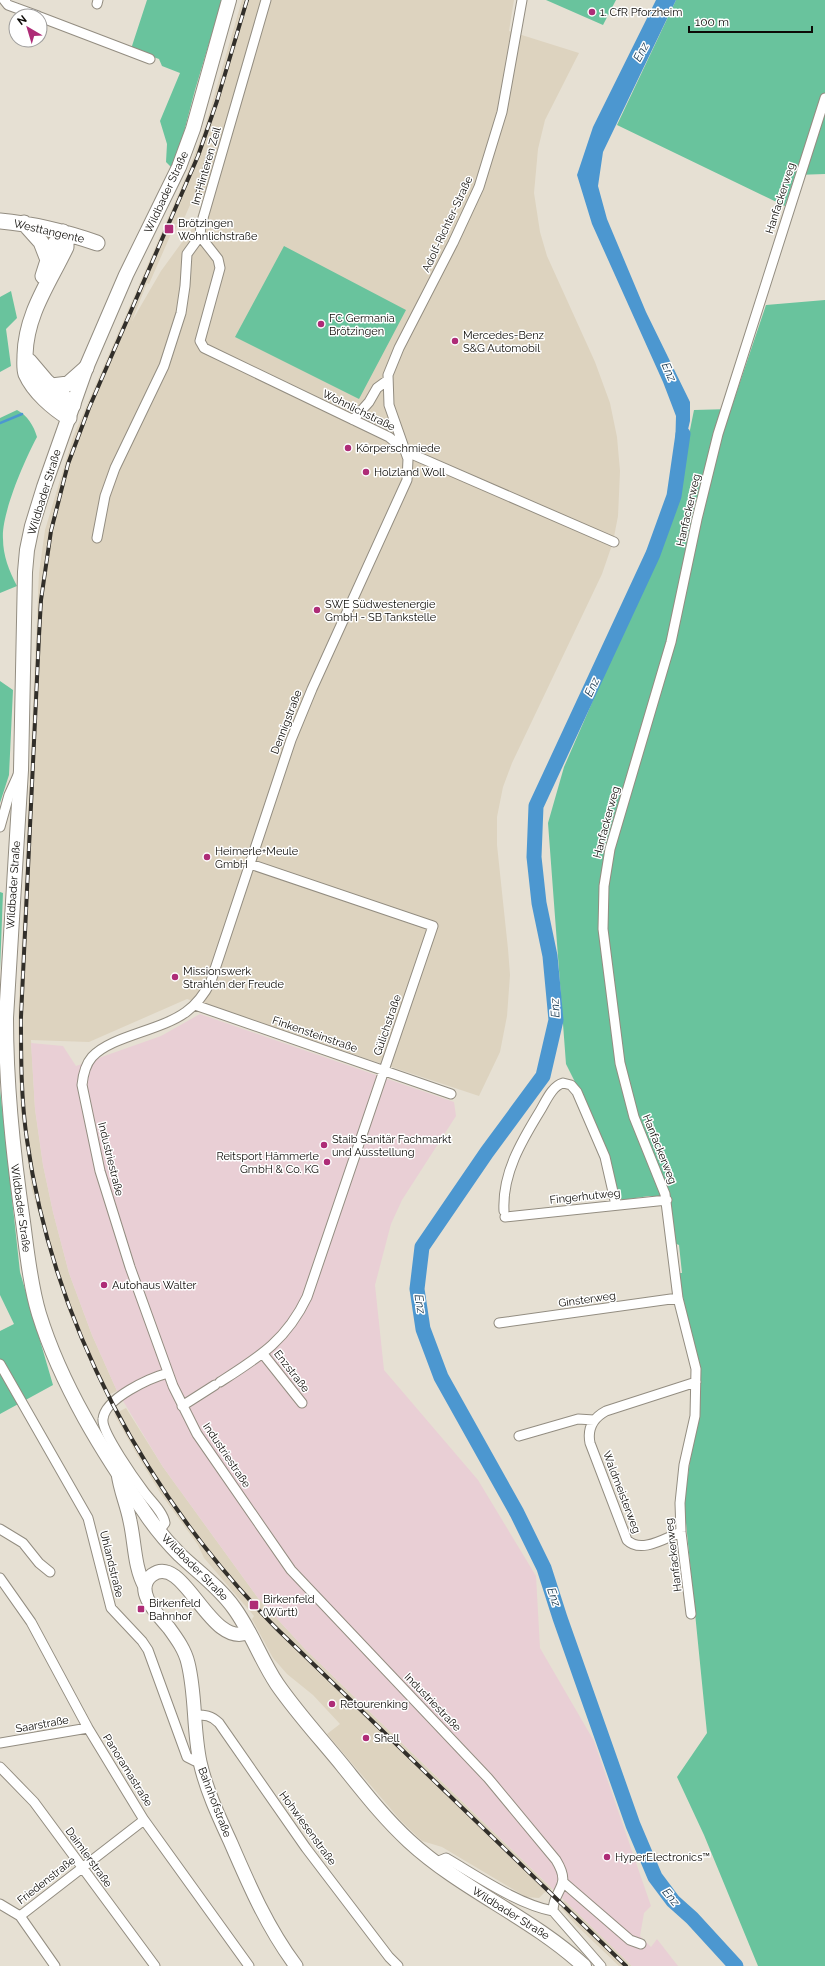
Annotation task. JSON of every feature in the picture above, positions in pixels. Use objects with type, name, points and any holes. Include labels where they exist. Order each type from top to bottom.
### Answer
[{"type":"highway","name":"Westtangente","points":[[0,221],[24,223],[62,232],[97,243]]},
{"type":"highway","points":[[24,223],[42,242],[48,260]]},
{"type":"highway","points":[[38,300],[66,247],[66,240],[62,232],[55,242],[41,283],[38,300],[26,337],[25,365],[29,378],[52,406],[71,411]]},
{"type":"highway","points":[[25,356],[38,373],[52,386],[71,411]]},
{"type":"highway","points":[[52,386],[68,384],[86,368]]},
{"type":"main road","name":"Wildbader Straße","points":[[229,0],[193,129],[179,167],[123,282],[86,368],[37,507],[27,550],[24,593],[21,770],[6,1018],[6,1050],[13,1150],[28,1258],[38,1311],[48,1339],[71,1392],[118,1472],[159,1531],[181,1556],[223,1594],[233,1606],[277,1684],[392,1825],[434,1862],[459,1880],[548,1936],[584,1966]]},
{"type":"main road","name":"Bahnhofstraße","points":[[118,1472],[120,1486],[130,1520],[139,1576],[145,1587],[145,1594],[150,1605],[176,1639],[188,1662],[200,1760],[209,1791],[264,1918],[296,1966]]},
{"type":"main road","points":[[145,1587],[148,1580],[156,1573],[166,1572],[171,1574],[181,1582],[217,1624],[227,1633],[237,1635],[249,1632]]},
{"type":"street","points":[[4,0],[8,5],[16,8]]},
{"type":"street","name":"Im Hinteren Zeil","points":[[97,538],[105,496],[115,468],[164,366],[181,313],[185,286],[187,254],[200,236],[201,225],[266,0]]},
{"type":"street","name":"Adolf-Richter-Straße","points":[[406,452],[389,405],[388,380],[399,348],[453,244],[480,187],[502,112],[522,0]]},
{"type":"street","points":[[48,19],[150,59]]},
{"type":"street","name":"Hanfackerweg","points":[[691,1614],[681,1532],[680,1491],[695,1416],[696,1369],[678,1298],[667,1200],[634,1117],[620,1063],[603,929],[607,866],[615,831],[671,642],[697,519],[718,434],[825,98]]},
{"type":"street","name":"Wohnlichstraße","points":[[200,236],[218,259],[220,268],[200,341],[204,348],[389,437],[406,452],[614,542]]},
{"type":"street","name":"Adolf-Richter-Straße","points":[[353,420],[369,402],[377,388],[388,380]]},
{"type":"street","name":"Dennigstraße","points":[[194,1005],[211,981],[291,740],[404,489],[408,466],[406,452]]},
{"type":"street","points":[[1,826],[9,795],[21,770]]},
{"type":"street","points":[[1,826],[10,818],[18,817]]},
{"type":"street","name":"Gülichstraße","points":[[250,864],[433,926],[307,1297],[299,1314]]},
{"type":"street","name":"Finkensteinstraße","points":[[194,1005],[451,1094]]},
{"type":"street","name":"Industriestraße","points":[[194,1005],[186,1012],[162,1026],[115,1042],[100,1050],[88,1062],[83,1078],[83,1093],[104,1184],[131,1271],[168,1373],[182,1406],[209,1454],[291,1570],[507,1799],[556,1860],[563,1874],[564,1883]]},
{"type":"street","name":"Fingerhutweg","points":[[616,1205],[605,1157],[577,1092],[571,1085],[563,1083],[553,1090],[516,1153],[506,1186],[505,1214],[616,1205],[667,1200]]},
{"type":"street","name":"Ginsterweg","points":[[500,1323],[678,1298]]},
{"type":"street","name":"Enzstraße","points":[[182,1406],[264,1354],[282,1336],[299,1314]]},
{"type":"street","name":"Enzstraße","points":[[264,1354],[302,1403]]},
{"type":"street","name":"Uhlandstraße","points":[[0,1364],[88,1518],[111,1608],[142,1641],[148,1650],[187,1757],[195,1761],[200,1760]]},
{"type":"street","points":[[159,1531],[165,1523],[164,1517],[143,1490],[106,1432],[103,1419],[109,1408],[131,1389],[168,1373]]},
{"type":"street","points":[[519,1436],[578,1419],[594,1420],[606,1411],[696,1382]]},
{"type":"street","name":"Waldmeisterweg","points":[[594,1420],[590,1428],[590,1443],[626,1540],[636,1546],[643,1546],[681,1532]]},
{"type":"street","points":[[0,1529],[23,1544],[39,1563],[50,1572]]},
{"type":"street","name":"Panoramastraße","points":[[0,1578],[32,1622],[88,1728],[144,1820],[250,1966]]},
{"type":"street","name":"Hohwiesenstraße","points":[[195,1715],[206,1715],[213,1717],[219,1723],[306,1848],[389,1957],[398,1966]]},
{"type":"street","name":"Saarstraße","points":[[0,1743],[88,1728]]},
{"type":"street","name":"Daimlerstraße","points":[[0,1767],[34,1802],[154,1966]]},
{"type":"street","name":"Friedenstraße","points":[[20,1916],[144,1820]]},
{"type":"street","name":"Wildbader Straße","points":[[434,1862],[446,1858],[479,1878],[539,1908],[553,1911]]},
{"type":"street","points":[[601,1966],[553,1911],[564,1883],[630,1940],[641,1944]]},
{"type":"street","points":[[0,1904],[20,1916],[55,1966]]},
{"type":"shaded area","points":[[242,0],[514,0],[509,31],[579,53],[545,120],[538,149],[534,193],[540,232],[547,256],[595,362],[610,403],[617,437],[620,471],[618,516],[613,542],[602,574],[512,763],[503,787],[497,817],[497,845],[510,975],[507,1016],[500,1052],[479,1096],[187,999],[89,1042],[31,1040],[35,1109],[43,1165],[53,1212],[69,1273],[92,1335],[117,1391],[106,1396],[71,1318],[57,1278],[32,1190],[20,1105],[18,1021],[39,573],[45,530],[73,437],[187,174],[205,127]],"holes":[[[194,196],[205,197],[193,227],[161,271],[132,321],[147,283],[149,284],[171,234],[173,234],[177,226],[175,225],[183,221]]]},
{"type":"shaded area","points":[[200,1014],[454,1102],[456,1116],[402,1200],[391,1224],[375,1285],[384,1370],[478,1480],[536,1576],[540,1648],[594,1741],[651,1906],[644,1913],[640,1936],[651,1947],[657,1939],[678,1966],[632,1966],[305,1649],[258,1598],[163,1467],[117,1391],[92,1335],[69,1273],[53,1212],[43,1165],[35,1109],[31,1043],[63,1046],[76,1066],[161,1036]]},
{"type":"shaded area","points":[[126,1408],[163,1467],[258,1598],[305,1649],[552,1889],[544,1893],[539,1898],[526,1897],[442,1847],[422,1841],[401,1821],[327,1734],[340,1724],[313,1695],[287,1674],[273,1658],[252,1619],[254,1616],[204,1558],[198,1545],[161,1494],[114,1414]]},
{"type":"shaded area","points":[[564,1900],[632,1966],[619,1966],[577,1926],[561,1908]]},
{"type":"green space","points":[[147,0],[222,0],[195,90],[174,170],[166,162],[167,144],[160,121],[180,73],[162,66],[159,59],[131,49]]},
{"type":"green space","name":"1. CfR Pforzheim","points":[[546,0],[616,0],[603,25]]},
{"type":"green space","points":[[676,0],[825,0],[825,174],[795,175],[785,206],[617,125]]},
{"type":"green space","name":"FC Germania Brötzingen","points":[[284,246],[406,310],[359,399],[235,337]]},
{"type":"green space","points":[[11,291],[17,318],[6,329],[11,366],[0,372],[0,297]]},
{"type":"green space","points":[[825,300],[825,1966],[758,1966],[704,1835],[677,1777],[707,1733],[684,1503],[701,1384],[678,1273],[682,1273],[679,1245],[674,1243],[668,1199],[649,1196],[622,1200],[617,1192],[577,1086],[566,1064],[548,823],[564,767],[658,551],[676,499],[694,410],[731,409],[766,305]]},
{"type":"green space","points":[[17,410],[30,421],[37,437],[26,459],[15,487],[3,528],[5,557],[17,586],[0,593],[0,418]]},
{"type":"green space","points":[[0,681],[13,690],[9,775],[0,803]]},
{"type":"green space","points":[[0,892],[3,893],[0,970]]},
{"type":"green space","points":[[0,1089],[20,1272],[53,1385],[0,1414],[0,1331],[14,1324],[0,1295]]},
{"type":"water","points":[[656,0],[676,0],[603,152],[598,186],[607,219],[646,312],[690,402],[690,421],[682,455],[675,452],[676,416],[663,382],[592,224],[577,175],[593,127]]},
{"type":"waterway","points":[[0,423],[22,414]]},
{"type":"waterway","name":"Enz","points":[[683,434],[674,496],[653,554],[536,806],[534,857],[539,903],[550,956],[556,1020],[543,1076],[487,1152],[422,1247],[417,1289],[423,1329],[441,1377],[517,1513],[544,1568],[560,1618],[633,1825],[655,1877],[673,1901],[692,1918],[736,1966]]},
{"type":"railway","points":[[247,0],[217,101],[198,156],[89,408],[68,464],[51,531],[41,600],[21,1017],[22,1078],[25,1125],[40,1209],[59,1276],[83,1341],[113,1404],[147,1465],[186,1522],[230,1577],[277,1629],[626,1966]]},
{"type":"railway","points":[[197,194],[208,156]]},
{"type":"place","name":"1. CfR Pforzheim","points":[[592,12]]},
{"type":"place","name":"Brötzingen Wohnlichstraße","points":[[169,229]]},
{"type":"place","name":"FC Germania Brötzingen","points":[[321,324]]},
{"type":"place","name":"Mercedes-Benz S&G Automobil","points":[[455,341]]},
{"type":"place","name":"Körperschmiede","points":[[348,448]]},
{"type":"place","name":"Holzland Woll","points":[[366,472]]},
{"type":"place","name":"SWE Südwestenergie GmbH - SB Tankstelle","points":[[317,610]]},
{"type":"place","name":"Heimerle+Meule GmbH","points":[[207,857]]},
{"type":"place","name":"Missionswerk Strahlen der Freude","points":[[175,977]]},
{"type":"place","name":"Staib Sanitär Fachmarkt und Ausstellung","points":[[324,1145]]},
{"type":"place","name":"Reitsport Hämmerle GmbH & Co. KG","points":[[327,1162]]},
{"type":"place","name":"Autohaus Walter","points":[[104,1285]]},
{"type":"place","name":"Birkenfeld (Württ)","points":[[254,1605]]},
{"type":"place","name":"Birkenfeld Bahnhof","points":[[141,1609]]},
{"type":"place","name":"Retourenking","points":[[332,1704]]},
{"type":"place","name":"Shell","points":[[366,1738]]},
{"type":"place","name":"HyperElectronics™","points":[[607,1857]]}]
